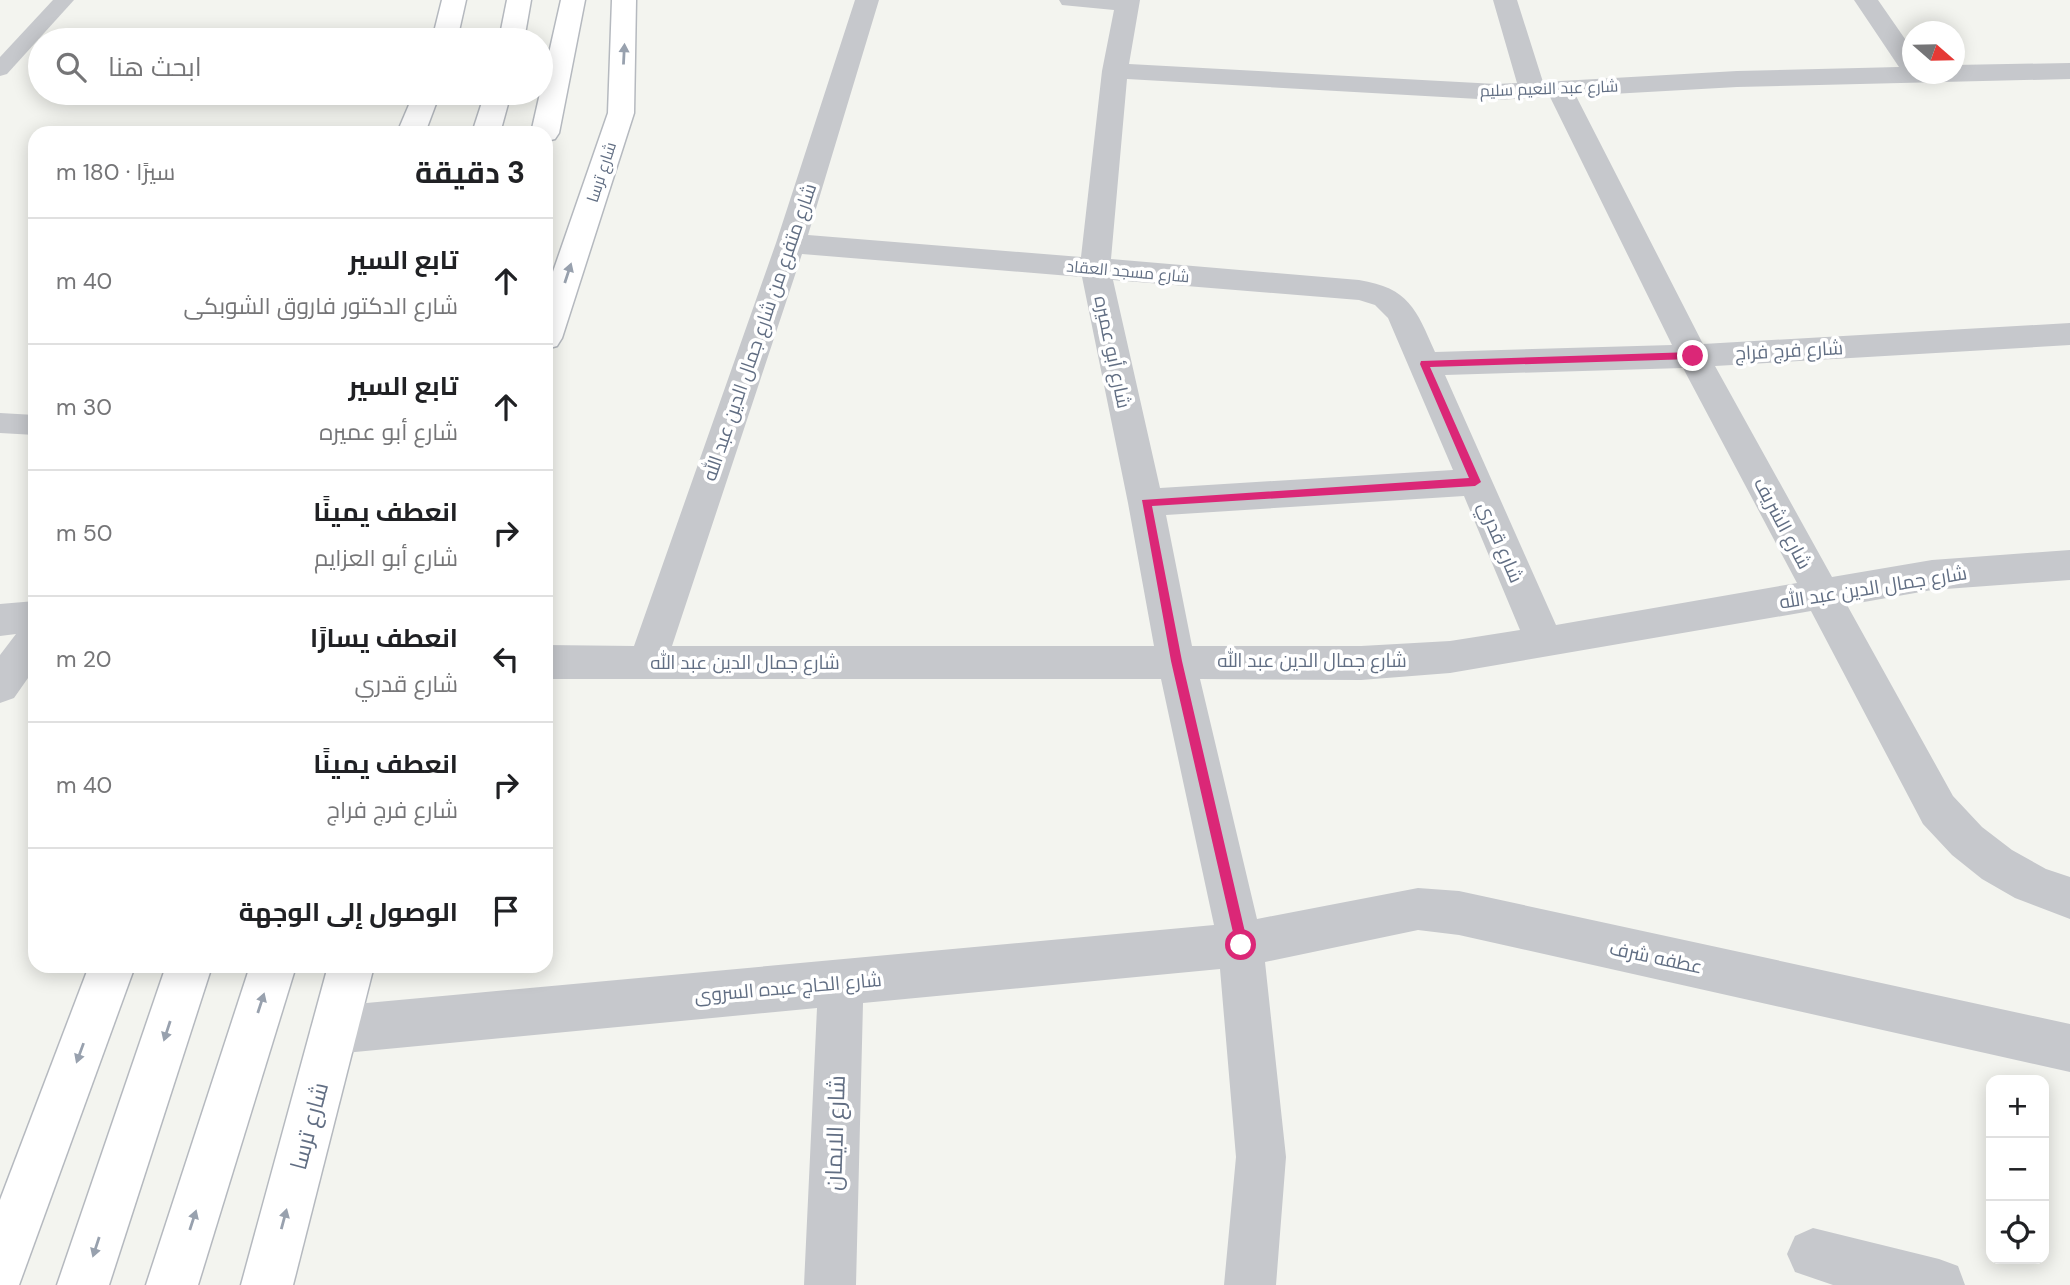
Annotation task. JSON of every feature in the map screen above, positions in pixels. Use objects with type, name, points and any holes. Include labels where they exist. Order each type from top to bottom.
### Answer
[{"type":"main road","points":[[448,28],[454,0]]},
{"type":"main road","points":[[514,28],[519,0]]},
{"type":"main road","points":[[553,95],[573,0]]},
{"type":"main road","name":"شارع ترسا","points":[[553,317],[621,113],[625,0]]},
{"type":"main road","points":[[414,126],[422,105]]},
{"type":"main road","points":[[488,126],[494,105]]},
{"type":"main road","points":[[546,126],[551,105]]},
{"type":"main road","points":[[0,1268],[109,973]]},
{"type":"main road","points":[[83,1285],[187,973]]},
{"type":"main road","points":[[172,1285],[271,973]]},
{"type":"main road","name":"شارع ترسا","points":[[267,1285],[349,973]]},
{"type":"street","name":"شارع متفرع من شارع جمال الدين عبد الله","points":[[647,663],[791,243],[867,0]]},
{"type":"street","points":[[1071,0],[1128,1]]},
{"type":"street","name":"شارع الشريف","points":[[1505,0],[1546,90],[1938,810],[1964,841],[1997,868],[2037,888],[2070,898]]},
{"type":"street","points":[[1866,0],[1902,51]]},
{"type":"street","name":"شارع أبو عميره","points":[[1128,1],[1115,71],[1095,268],[1146,503],[1176,661],[1241,945],[1261,1157],[1250,1285]]},
{"type":"street","name":"شارع عبد النعيم سليم","points":[[1115,71],[1487,92],[1737,79],[1902,74]]},
{"type":"street","points":[[1965,73],[2070,71]]},
{"type":"street","name":"شارع مسجد العقاد","points":[[791,243],[1374,292],[1399,307],[1424,364]]},
{"type":"street","name":"شارع فرج فراج","points":[[1424,364],[1693,356],[2070,334]]},
{"type":"street","name":"شارع قدري","points":[[1424,364],[1545,643]]},
{"type":"street","points":[[1146,503],[1475,482]]},
{"type":"street","name":"شارع جمال الدين عبد الله","points":[[553,662],[1360,663],[1450,657],[1545,643],[1932,575],[2070,565]]},
{"type":"street","points":[[0,620],[28,618]]},
{"type":"street","points":[[0,687],[28,648]]},
{"type":"street","name":"عطفه شرف","points":[[1241,945],[1418,909],[1437,909],[2070,1048]]},
{"type":"street","name":"شارع الحاج عبده السروى","points":[[334,1030],[1241,945]]},
{"type":"street","name":"شارع الايمان","points":[[830,1285],[841,981]]},
{"type":"street","points":[[1813,1254],[1939,1285]]},
{"type":"lane","points":[[38,28],[64,0]]},
{"type":"lane","points":[[0,70],[28,39]]},
{"type":"lane","points":[[0,424],[28,425]]},
{"type":"route","points":[[1241,945],[1176,661],[1146,503],[1475,482],[1424,364],[1693,356]]}]
